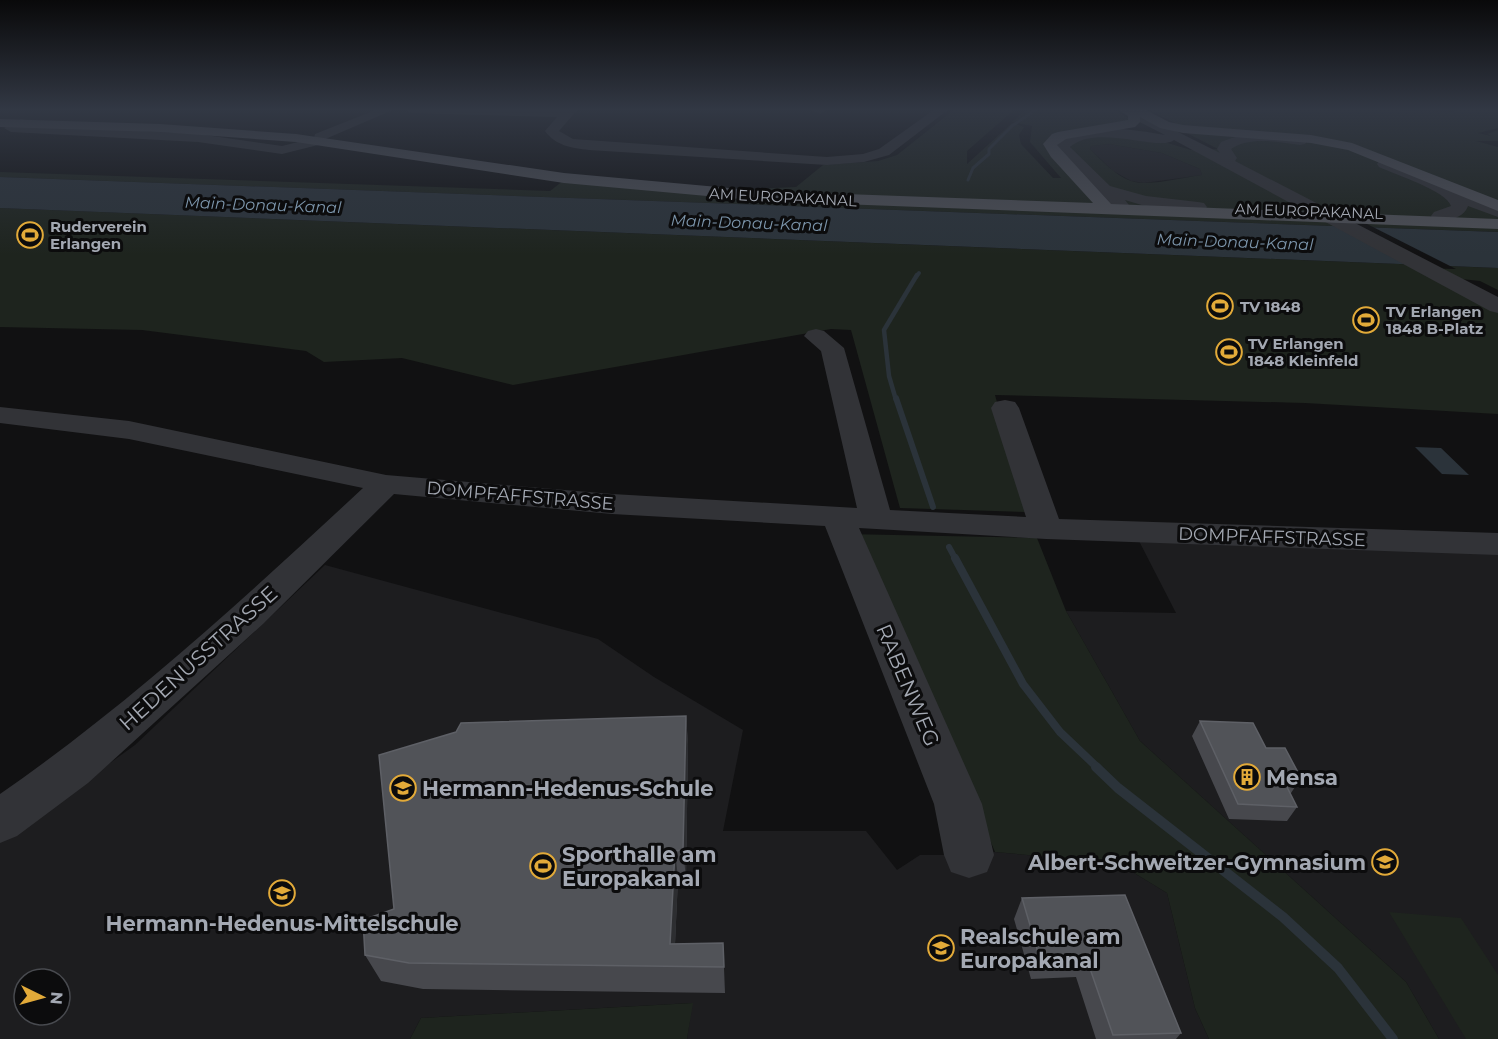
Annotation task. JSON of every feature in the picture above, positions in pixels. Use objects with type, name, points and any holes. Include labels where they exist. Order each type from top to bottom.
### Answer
[{"type":"main road","name":"AM EUROPAKANAL","points":[[440,157],[564,178],[698,192],[852,201],[1113,204],[1498,218]]},
{"type":"main road","points":[[1061,157],[1113,204]]},
{"type":"main road","points":[[1378,157],[1498,206]]},
{"type":"main road","name":"AM EUROPAKANAL","points":[[1113,204],[1498,224]]},
{"type":"street","points":[[775,157],[826,161],[866,157]]},
{"type":"street","points":[[1072,157],[1113,204]]},
{"type":"street","points":[[1217,157],[1462,282],[1498,296]]},
{"type":"street","points":[[1367,157],[1498,212]]},
{"type":"street","points":[[1230,158],[1309,203]]},
{"type":"street","points":[[1440,216],[1453,213],[1460,207],[1458,199],[1447,191]]},
{"type":"street","points":[[1462,282],[1498,306]]},
{"type":"street","name":"RABENWEG","points":[[816,336],[832,348],[857,519],[957,804],[969,855]]},
{"type":"street","points":[[1005,408],[1046,529]]},
{"type":"street","name":"DOMPFAFFSTRASSE","points":[[0,415],[129,430],[386,483],[612,504],[1046,529],[1498,544]]},
{"type":"street","name":"HEDENUSSTRASSE","points":[[0,821],[72,770],[250,615],[386,483]]},
{"type":"shaded area","points":[[889,157],[967,157],[967,164],[974,157],[1034,157],[1053,178],[1061,178],[1043,157],[1098,157],[1125,178],[1138,183],[1147,183],[1202,175],[1200,169],[1173,157],[1498,157],[1498,232],[0,177],[0,172],[550,191],[564,180],[681,192],[796,187],[823,165],[878,161]]},
{"type":"shaded area","points":[[1099,157],[1173,157],[1200,169],[1202,175],[1144,183],[1131,181],[1113,171]]},
{"type":"shaded area","points":[[0,208],[1498,268],[1498,290],[1480,281],[1433,276],[1498,312],[1498,414],[1305,403],[995,395],[1027,512],[900,508],[851,330],[831,329],[513,385],[402,358],[324,362],[306,351],[142,330],[0,327]]},
{"type":"shaded area","points":[[845,534],[1037,538],[1066,611],[1140,741],[1406,982],[1439,1039],[1209,1039],[1195,1008],[1167,893],[1118,863],[995,852],[973,799]]},
{"type":"shaded area","name":"Albert-Schweitzer-Gymnasium","points":[[1139,541],[1498,552],[1498,1039],[1439,1039],[1406,982],[1140,741],[1066,611],[1176,613]]},
{"type":"shaded area","name":"Hermann-Hedenus-Schule","points":[[325,565],[598,639],[654,677],[743,730],[723,831],[866,831],[897,870],[920,855],[968,855],[995,852],[1118,863],[1167,893],[1195,1008],[1209,1039],[687,1039],[692,1003],[421,1018],[410,1039],[0,1039],[0,842],[135,745]]},
{"type":"shaded area","points":[[1389,912],[1461,918],[1498,975],[1498,1039],[1466,1039]]},
{"type":"shaded area","points":[[693,1003],[687,1039],[410,1039],[421,1018]]},
{"type":"water","name":"Main-Donau-Kanal","points":[[0,177],[1498,232],[1498,268],[0,208]]},
{"type":"water","points":[[1415,447],[1441,448],[1469,475],[1442,474]]},
{"type":"pier","points":[[1333,223],[1367,224],[1456,269],[1416,268]]},
{"type":"building","name":"Sporthalle am Europakanal","points":[[686,716],[683,850],[675,851],[670,944],[723,943],[724,967],[409,963],[365,955],[363,920],[394,909],[379,755],[456,732],[461,723]]},
{"type":"building","name":"Mensa","points":[[1200,721],[1253,723],[1266,748],[1285,748],[1301,778],[1282,777],[1297,807],[1238,804]]},
{"type":"building","points":[[1125,895],[1181,1033],[1113,1035],[1086,957],[1040,959],[1022,898]]},
{"type":"waterway","points":[[968,180],[973,168],[985,157]]},
{"type":"waterway","points":[[916,277],[919,273]]},
{"type":"waterway","points":[[896,400],[889,376],[884,330],[917,275]]},
{"type":"waterway","points":[[896,398],[933,507]]},
{"type":"waterway","points":[[949,547],[956,560]]},
{"type":"waterway","points":[[955,558],[1023,684],[1060,732],[1098,768]]},
{"type":"waterway","points":[[1096,767],[1118,788],[1283,917],[1338,968],[1393,1039]]},
{"type":"place","name":"Ruderverein Erlangen","points":[[30,235]]},
{"type":"place","name":"TV 1848","points":[[1220,306]]},
{"type":"place","name":"TV Erlangen 1848 B-Platz","points":[[1366,320]]},
{"type":"place","name":"TV Erlangen 1848 Kleinfeld","points":[[1229,352]]},
{"type":"place","name":"Mensa","points":[[1247,777]]},
{"type":"place","name":"Hermann-Hedenus-Schule","points":[[403,788]]},
{"type":"place","name":"Albert-Schweitzer-Gymnasium","points":[[1385,862]]},
{"type":"place","name":"Sporthalle am Europakanal","points":[[543,866]]},
{"type":"place","name":"Hermann-Hedenus-Mittelschule","points":[[282,893]]},
{"type":"place","name":"Realschule am Europakanal","points":[[941,948]]}]
